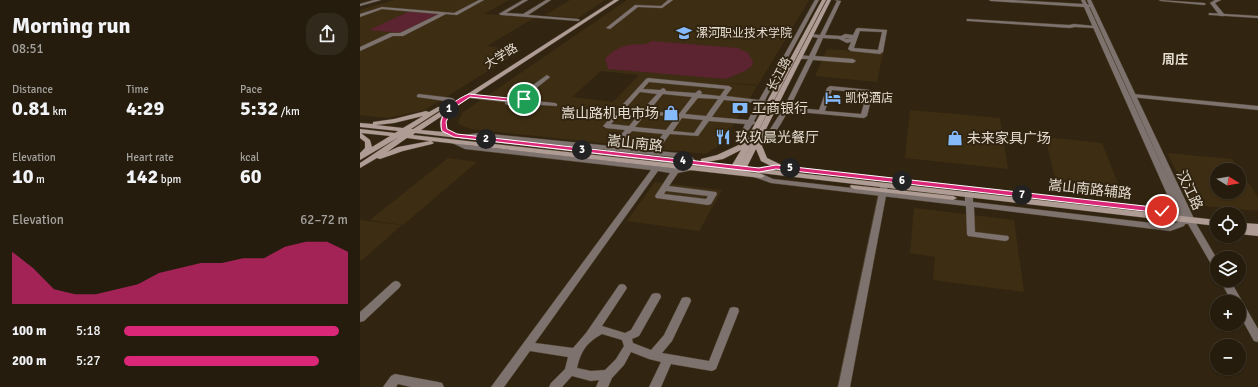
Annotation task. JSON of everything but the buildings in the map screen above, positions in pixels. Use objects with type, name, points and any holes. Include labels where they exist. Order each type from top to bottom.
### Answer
[{"type":"main road","name":"大学路","points":[[405,133],[442,106],[610,0]]},
{"type":"main road","name":"大学路","points":[[405,133],[414,131],[617,0]]},
{"type":"main road","name":"长江路","points":[[743,168],[757,141],[772,103],[824,0]]},
{"type":"main road","name":"长江路","points":[[735,170],[747,143],[800,57],[829,0]]},
{"type":"main road","points":[[512,62],[520,63]]},
{"type":"main road","points":[[360,125],[394,121],[425,114],[442,106]]},
{"type":"main road","points":[[449,108],[444,122],[444,130],[455,139]]},
{"type":"main road","name":"嵩山南路","points":[[360,125],[405,133],[677,169],[693,164]]},
{"type":"main road","name":"嵩山南路","points":[[360,131],[396,135],[405,133]]},
{"type":"main road","name":"嵩山南路","points":[[414,131],[455,139],[611,151],[735,170],[793,174],[859,182],[883,190]]},
{"type":"main road","points":[[360,161],[405,133]]},
{"type":"main road","points":[[360,135],[368,141],[370,148],[360,161]]},
{"type":"main road","points":[[360,161],[396,135]]},
{"type":"main road","points":[[360,161],[425,143],[455,139]]},
{"type":"main road","points":[[757,141],[764,159],[776,167],[793,174]]},
{"type":"main road","points":[[693,164],[720,157],[747,143]]},
{"type":"main road","name":"嵩山南路","points":[[735,170],[743,168],[758,172]]},
{"type":"main road","points":[[1180,220],[1210,227]]},
{"type":"main road","points":[[1192,223],[1210,223]]},
{"type":"main road","points":[[1246,226],[1258,227]]},
{"type":"main road","points":[[1246,232],[1258,233]]},
{"type":"street","points":[[360,5],[379,0]]},
{"type":"street","points":[[360,16],[382,8],[455,14],[482,0]]},
{"type":"street","points":[[526,0],[501,14],[578,20]]},
{"type":"street","points":[[523,16],[549,0]]},
{"type":"street","points":[[608,28],[637,6],[662,8],[671,0]]},
{"type":"street","points":[[747,143],[744,134],[818,0]]},
{"type":"street","points":[[757,141],[770,136],[787,107],[838,1],[837,0]]},
{"type":"street","points":[[991,0],[1087,3]]},
{"type":"street","points":[[1161,0],[1204,4]]},
{"type":"street","points":[[1219,0],[1212,3],[1222,15]]},
{"type":"street","name":"汉江路","points":[[1087,3],[1094,27],[1180,220]]},
{"type":"street","name":"汉江路","points":[[1087,3],[1133,96],[1192,223],[1210,255]]},
{"type":"street","points":[[360,49],[392,34],[400,35],[445,13]]},
{"type":"street","points":[[1211,14],[1258,17]]},
{"type":"street","points":[[969,20],[1094,27]]},
{"type":"street","points":[[858,29],[885,31],[880,52],[851,49],[855,39],[858,29]]},
{"type":"street","points":[[811,36],[841,38],[847,41],[855,39]]},
{"type":"street","points":[[800,57],[853,61]]},
{"type":"street","points":[[469,96],[508,100],[507,103],[510,104],[521,99],[547,77]]},
{"type":"street","points":[[648,80],[704,85],[729,88],[696,135],[606,126],[648,80]]},
{"type":"street","points":[[611,151],[670,82]]},
{"type":"street","points":[[652,153],[704,85]]},
{"type":"street","points":[[639,90],[772,103],[787,107],[821,112],[864,116],[870,92],[830,88],[821,112]]},
{"type":"street","points":[[419,96],[452,100]]},
{"type":"street","points":[[1133,96],[1258,108]]},
{"type":"street","points":[[521,99],[555,105]]},
{"type":"street","points":[[620,110],[758,124]]},
{"type":"street","points":[[455,139],[465,147],[677,169]]},
{"type":"street","points":[[611,151],[686,156],[693,164]]},
{"type":"street","name":"嵩山南路辅路","points":[[776,167],[851,175],[1162,211],[1180,220],[1170,228],[970,200],[883,190],[770,181],[758,172],[776,167]]},
{"type":"street","points":[[497,387],[657,168]]},
{"type":"street","points":[[664,188],[713,194],[708,202],[659,196],[664,188],[677,169]]},
{"type":"street","points":[[851,175],[859,182]]},
{"type":"street","points":[[844,387],[883,190]]},
{"type":"street","points":[[970,200],[971,234],[1005,238]]},
{"type":"street","points":[[360,318],[396,285]]},
{"type":"street","points":[[555,387],[570,371],[575,353],[622,288]]},
{"type":"street","points":[[602,387],[608,375],[620,362],[627,342],[635,333],[656,297]]},
{"type":"street","points":[[653,356],[668,338],[686,301]]},
{"type":"street","points":[[588,337],[601,330],[653,356],[712,366],[734,311]]},
{"type":"street","points":[[1246,317],[1258,338]]},
{"type":"street","points":[[527,346],[575,353]]},
{"type":"street","points":[[655,387],[668,358]]},
{"type":"street","points":[[570,371],[591,376],[608,375]]},
{"type":"street","points":[[389,387],[395,379],[438,387]]},
{"type":"shaded area","points":[[394,0],[509,0],[484,14],[534,18],[487,46],[522,50],[425,110],[387,118],[360,115],[360,10]]},
{"type":"shaded area","points":[[570,0],[605,0],[578,18],[545,15]]},
{"type":"shaded area","points":[[627,0],[809,0],[758,85],[708,81],[757,86],[722,144],[706,154],[471,129],[462,126],[458,122],[462,113]],"holes":[[[601,71],[639,75],[613,102],[572,97]]]},
{"type":"shaded area","points":[[410,11],[441,14],[401,33],[369,30]]},
{"type":"shaded area","points":[[652,41],[738,48],[748,53],[753,62],[752,66],[745,71],[726,79],[608,69],[605,59],[616,50],[633,44],[650,43]]},
{"type":"shaded area","points":[[827,49],[883,53],[877,82],[815,76]]},
{"type":"shaded area","name":"未来家具广场","points":[[910,110],[1000,118],[1008,169],[905,158]]},
{"type":"shaded area","points":[[1045,137],[1102,143],[1119,186],[1055,179]]},
{"type":"shaded area","points":[[1167,153],[1232,159],[1235,163],[1210,163],[1210,199],[1246,199],[1246,179],[1258,197],[1258,211],[1246,210],[1246,207],[1205,206],[1191,199]]},
{"type":"shaded area","points":[[448,158],[477,162],[403,225],[370,220]]},
{"type":"shaded area","points":[[655,182],[722,190],[699,231],[627,221]]},
{"type":"shaded area","points":[[914,208],[1014,220],[1024,292],[933,280],[935,257],[910,253]]},
{"type":"shaded area","points":[[360,220],[402,225],[362,260],[360,260]]},
{"type":"place","name":"漯河职业技术学院","points":[[684,33]]},
{"type":"place","name":"凯悦酒店","points":[[833,98]]},
{"type":"place","name":"工商银行","points":[[740,108]]},
{"type":"place","name":"嵩山路机电市场","points":[[671,113]]},
{"type":"place","name":"玖玖晨光餐厅","points":[[723,137]]},
{"type":"place","name":"未来家具广场","points":[[955,138]]},
{"type":"district","name":"周庄","points":[[1175,59]]},
{"type":"route","points":[[524,99],[522,97],[508,100],[469,96],[449,108],[444,122],[444,130],[456,136],[759,170],[776,167],[1162,211]]}]
